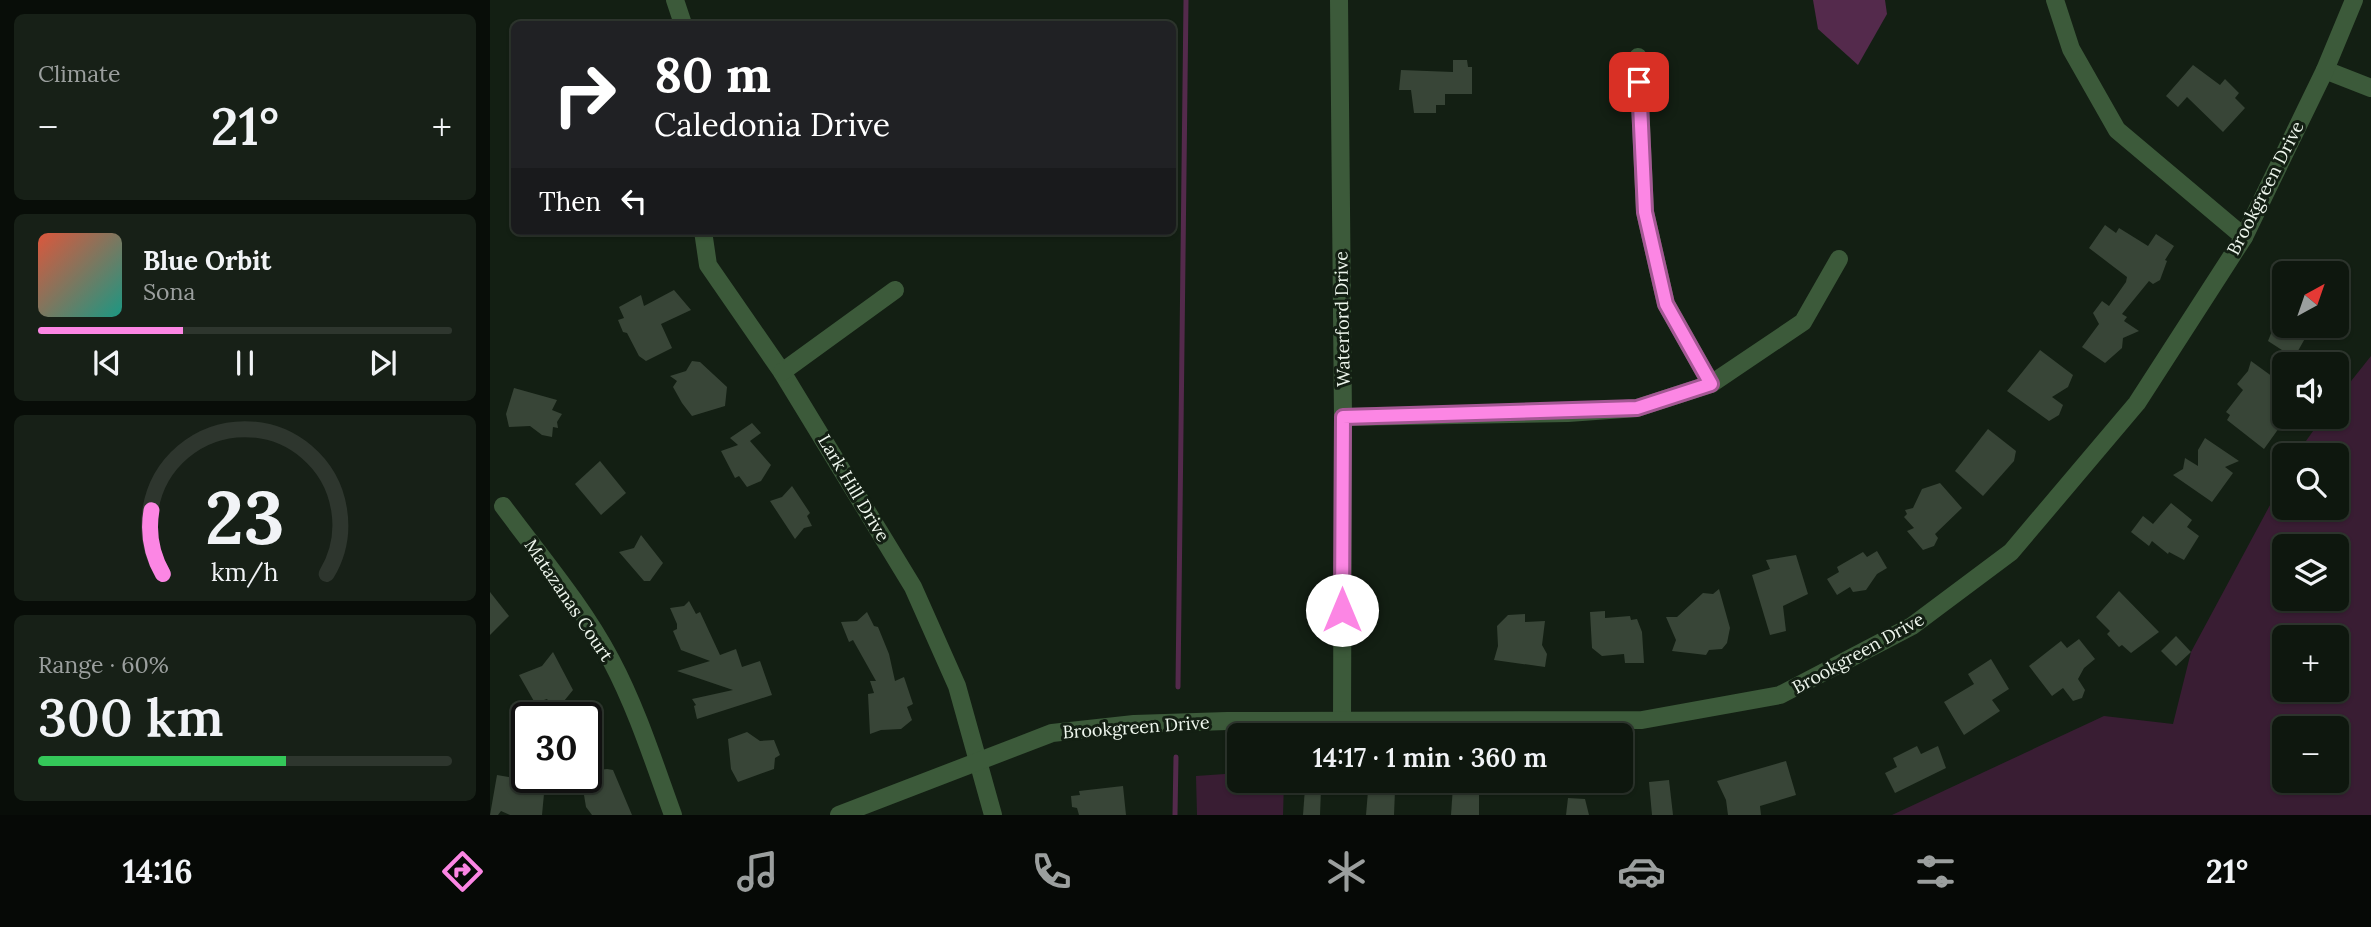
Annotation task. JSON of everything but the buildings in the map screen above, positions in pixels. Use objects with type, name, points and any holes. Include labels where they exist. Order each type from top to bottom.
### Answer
[{"type":"street","points":[[675,0],[682,21]]},
{"type":"street","name":"Waterford Drive","points":[[1339,0],[1343,417],[1342,721]]},
{"type":"street","points":[[2055,0],[2071,49],[2117,130],[2244,237]]},
{"type":"street","name":"Brookgreen Drive","points":[[839,815],[1052,733],[1134,724],[1642,720],[1780,695],[1912,626],[2011,552],[2137,402],[2244,237],[2325,70],[2354,0]]},
{"type":"street","points":[[1637,57],[1645,212],[1666,304],[1711,384]]},
{"type":"street","points":[[2325,70],[2371,88]]},
{"type":"street","name":"Lark Hill Drive","points":[[704,235],[708,265],[782,372],[913,587],[957,687],[993,815]]},
{"type":"street","points":[[1343,417],[1637,408],[1711,384],[1803,322],[1839,258]]},
{"type":"street","points":[[782,372],[895,290]]},
{"type":"street","name":"Matazanas Court","points":[[503,506],[568,593],[611,660],[640,724],[673,815]]},
{"type":"shaded area","points":[[1813,0],[1885,0],[1887,14],[1858,65],[1818,29]]},
{"type":"shaded area","points":[[2371,356],[2371,815],[1892,815],[2104,716],[2173,724],[2191,652],[2272,501],[2272,520],[2349,520],[2349,443],[2305,443],[2314,429],[2349,429],[2349,384]]},
{"type":"shaded area","points":[[1227,774],[1227,793],[1284,793],[1283,815],[1197,815],[1196,776]]},
{"type":"waterway","points":[[1178,687],[1186,0]]},
{"type":"waterway","points":[[1175,815],[1176,757]]},
{"type":"route","points":[[1342,610],[1343,417],[1567,413],[1637,408],[1711,384],[1666,304],[1645,212],[1639,82]]}]
